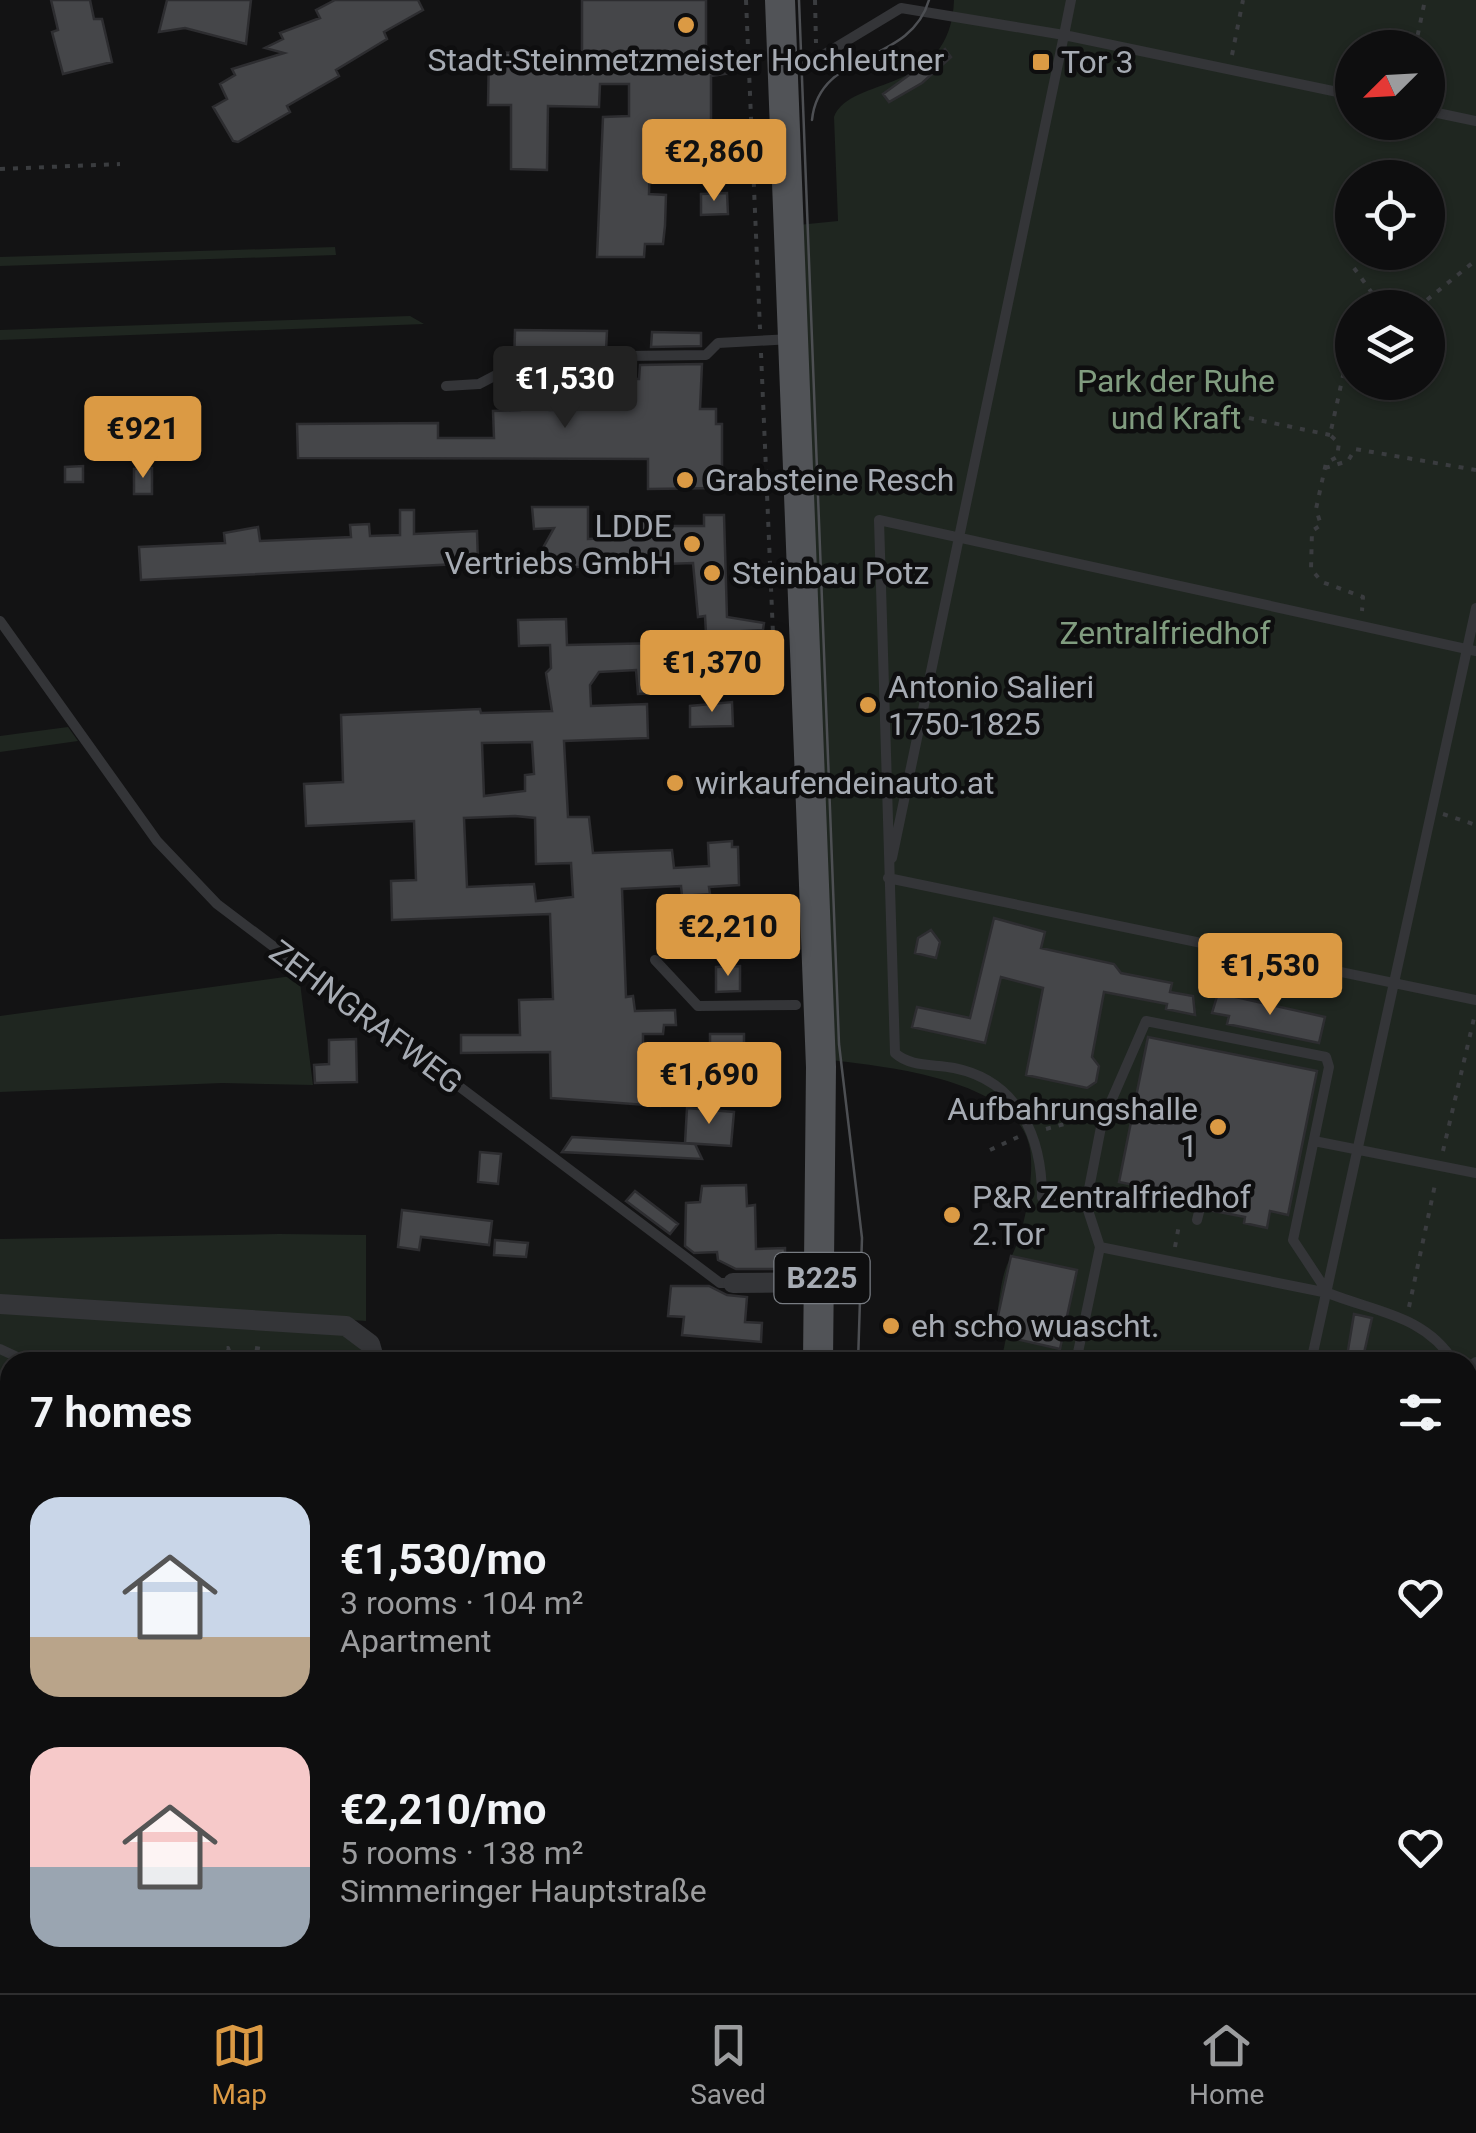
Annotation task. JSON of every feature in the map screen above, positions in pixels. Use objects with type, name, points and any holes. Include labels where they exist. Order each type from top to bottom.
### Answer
[{"type":"main road","name":"B225","points":[[780,0],[821,1067],[818,1352]]},
{"type":"street","name":"ZEHNGRAFWEG","points":[[733,1283],[822,1282]]},
{"type":"street","points":[[0,1304],[346,1326],[370,1344],[372,1352]]},
{"type":"lane","points":[[888,878],[1071,0]]},
{"type":"lane","points":[[782,70],[818,58],[901,8],[944,6],[1335,92]]},
{"type":"lane","points":[[1445,115],[1476,122]]},
{"type":"lane","points":[[446,386],[479,384],[500,374],[608,362],[626,356],[706,355],[718,343],[793,339]]},
{"type":"lane","points":[[1086,1204],[1042,1197],[1042,1167],[1034,1133],[1020,1108],[992,1084],[959,1069],[904,1061],[895,1052],[878,520],[1471,650]]},
{"type":"lane","points":[[1314,1352],[1432,806],[1471,650],[1476,608]]},
{"type":"lane","name":"ZEHNGRAFWEG","points":[[0,621],[157,841],[217,904],[720,1283],[733,1283]]},
{"type":"lane","points":[[888,878],[1476,1000]]},
{"type":"lane","points":[[654,960],[698,1006],[796,1006]]},
{"type":"lane","points":[[1078,1352],[1100,1247],[1086,1204],[1102,1122],[1118,1094],[1139,1030],[1146,1021],[1326,1057],[1329,1067],[1293,1240],[1328,1292]]},
{"type":"lane","points":[[1314,1141],[1476,1173]]},
{"type":"lane","points":[[1100,1247],[1328,1292],[1407,1318],[1445,1352]]},
{"type":"path","points":[[815,0],[818,58]]},
{"type":"path","points":[[1230,70],[1244,0]]},
{"type":"path","points":[[1419,30],[1425,0]]},
{"type":"path","points":[[0,169],[120,164]]},
{"type":"path","points":[[1439,290],[1476,260]]},
{"type":"path","points":[[1330,435],[1338,400]]},
{"type":"path","points":[[1249,418],[1330,435],[1339,443],[1336,457],[1325,468],[1316,509],[1321,525],[1312,531],[1310,569],[1322,582],[1363,597],[1358,626]]},
{"type":"path","points":[[1325,468],[1348,461],[1355,449],[1476,470]]},
{"type":"path","points":[[1432,806],[1448,819],[1476,825]]},
{"type":"path","points":[[1407,1318],[1476,1010]]},
{"type":"path","points":[[990,1150],[1089,1117],[1102,1122]]},
{"type":"path","points":[[1162,1200],[1183,1208]]},
{"type":"path","points":[[1172,1262],[1180,1225]]},
{"type":"green space","name":"Zentralfriedhof","points":[[954,0],[1476,0],[1476,1352],[1003,1352],[1006,1338],[994,1334],[1000,1295],[1023,1223],[1031,1176],[1030,1149],[1020,1125],[1002,1107],[947,1081],[831,1060],[798,225],[838,221],[834,117],[844,104],[919,68],[936,53],[949,31]]},
{"type":"green space","points":[[335,247],[336,255],[0,266],[0,257]]},
{"type":"green space","points":[[410,316],[424,324],[0,340],[0,330]]},
{"type":"green space","points":[[68,727],[78,741],[0,752],[0,736]]},
{"type":"green space","points":[[299,975],[313,1085],[222,1083],[0,1092],[0,1016]]},
{"type":"green space","points":[[366,1235],[366,1321],[0,1296],[0,1239]]},
{"type":"green space","points":[[0,1310],[351,1334],[363,1352],[0,1352]]},
{"type":"building","points":[[51,0],[90,0],[94,19],[102,19],[112,62],[63,74],[52,32],[58,30]]},
{"type":"building","points":[[167,0],[251,0],[246,44],[185,28],[159,32]]},
{"type":"building","points":[[335,0],[418,0],[423,10],[384,32],[387,39],[336,70],[339,76],[287,106],[290,112],[238,142],[233,141],[213,107],[227,99],[220,84],[235,75],[232,69],[284,53],[265,48],[283,39],[280,33],[320,18],[316,10]]},
{"type":"building","points":[[582,0],[706,0],[706,52],[738,52],[738,72],[711,76],[711,121],[720,121],[720,160],[650,160],[649,194],[666,195],[665,226],[663,244],[645,244],[644,257],[597,257],[603,117],[629,116],[629,84],[600,84],[599,107],[548,106],[547,170],[511,169],[511,105],[488,105],[489,52],[582,55]]},
{"type":"building","points":[[945,49],[951,57],[922,83],[889,102],[883,94]]},
{"type":"building","points":[[727,193],[728,214],[701,215],[701,194]]},
{"type":"building","points":[[515,330],[607,331],[606,351],[550,350],[550,359],[514,363]]},
{"type":"building","points":[[652,332],[701,333],[701,346],[651,347]]},
{"type":"building","points":[[702,364],[700,409],[716,409],[716,424],[722,424],[722,488],[648,489],[648,459],[298,458],[297,424],[438,423],[438,438],[494,438],[493,411],[520,410],[519,380],[549,377],[550,410],[579,409],[588,407],[589,396],[596,396],[599,378],[639,379],[640,365]]},
{"type":"building","points":[[83,466],[83,482],[65,482],[65,467]]},
{"type":"building","points":[[152,468],[152,494],[134,494],[134,469]]},
{"type":"building","points":[[532,507],[588,507],[588,539],[637,537],[636,517],[667,516],[668,526],[704,526],[704,515],[724,515],[727,617],[764,623],[763,630],[706,633],[705,616],[698,617],[693,563],[547,568],[547,564],[534,564],[554,528],[534,529]]},
{"type":"building","points":[[400,510],[414,510],[414,534],[477,531],[478,563],[141,580],[139,547],[225,543],[224,533],[258,527],[260,541],[351,537],[350,525],[369,524],[370,536],[400,535]]},
{"type":"building","points":[[566,619],[567,645],[662,643],[662,633],[677,633],[678,655],[720,653],[721,671],[664,672],[665,693],[638,694],[636,670],[599,672],[590,685],[591,706],[647,704],[648,738],[564,741],[568,817],[589,817],[593,853],[672,850],[674,868],[709,866],[708,843],[732,841],[732,847],[738,847],[739,885],[709,887],[710,894],[682,896],[681,886],[622,889],[626,997],[633,996],[635,1011],[675,1010],[676,1025],[664,1025],[663,1034],[643,1034],[643,1081],[660,1082],[660,1106],[551,1098],[550,1052],[461,1053],[461,1035],[520,1035],[519,1000],[553,999],[550,914],[392,920],[391,881],[416,880],[414,821],[306,826],[304,784],[343,782],[341,715],[480,709],[481,713],[552,711],[546,673],[551,668],[550,645],[519,646],[518,620]],"holes":[[[532,742],[534,774],[525,775],[525,791],[484,796],[482,743]],[[464,818],[535,818],[536,864],[571,863],[573,897],[536,901],[534,884],[467,887]]]},
{"type":"building","points":[[732,702],[733,726],[690,727],[690,706]]},
{"type":"building","points":[[994,918],[1045,932],[1041,948],[1114,964],[1121,973],[1172,983],[1170,992],[1193,996],[1195,1015],[1166,1009],[1167,1004],[1104,992],[1092,1057],[1099,1066],[1096,1082],[1087,1088],[1026,1075],[1043,988],[1001,977],[985,1043],[912,1027],[917,1007],[970,1018]]},
{"type":"building","points":[[931,930],[940,942],[936,958],[915,953],[918,938]]},
{"type":"building","points":[[740,966],[740,991],[716,992],[716,967]]},
{"type":"building","points":[[1218,993],[1325,1017],[1319,1043],[1227,1024],[1229,1016],[1212,1013]]},
{"type":"building","points":[[710,1034],[744,1034],[744,1076],[710,1076]]},
{"type":"building","name":"Aufbahrungshalle 1","points":[[1148,1037],[1317,1071],[1288,1215],[1270,1211],[1267,1228],[1244,1223],[1245,1217],[1209,1210],[1201,1199],[1191,1206],[1136,1200],[1139,1186],[1119,1182]]},
{"type":"building","points":[[356,1039],[357,1082],[315,1083],[314,1065],[329,1064],[329,1040]]},
{"type":"building","points":[[687,1108],[734,1112],[731,1146],[685,1143]]},
{"type":"building","points":[[572,1137],[695,1144],[702,1159],[562,1152]]},
{"type":"building","points":[[480,1152],[501,1154],[498,1184],[478,1182]]},
{"type":"building","points":[[746,1185],[747,1206],[755,1205],[756,1249],[785,1248],[785,1269],[736,1269],[718,1260],[717,1252],[694,1253],[685,1246],[686,1203],[700,1202],[702,1186]]},
{"type":"building","points":[[635,1191],[678,1224],[670,1234],[626,1201]]},
{"type":"building","points":[[402,1210],[492,1221],[489,1245],[421,1237],[419,1250],[398,1247]]},
{"type":"building","points":[[495,1240],[528,1243],[526,1257],[494,1255]]},
{"type":"building","points":[[1011,1256],[1077,1270],[1060,1349],[994,1334]]},
{"type":"building","points":[[671,1286],[709,1286],[727,1295],[747,1297],[745,1322],[762,1323],[761,1342],[682,1335],[684,1317],[668,1316]]},
{"type":"building","points":[[1354,1314],[1372,1318],[1364,1352],[1348,1352]]},
{"type":"tram line","points":[[799,0],[839,1044],[862,1238],[858,1352]]},
{"type":"tram line","points":[[812,120],[818,97],[831,81],[904,37],[919,21],[929,0]]},
{"type":"place","name":"Stadt-Steinmetzmeister Hochleutner","points":[[686,25]]},
{"type":"place","name":"Tor 3","points":[[1041,62]]},
{"type":"place","name":"Grabsteine Resch","points":[[685,480]]},
{"type":"place","name":"LDDE Vertriebs GmbH","points":[[692,544]]},
{"type":"place","name":"Steinbau Potz","points":[[712,573]]},
{"type":"place","name":"Antonio Salieri 1750-1825","points":[[868,705]]},
{"type":"place","name":"wirkaufendeinauto.at","points":[[675,783]]},
{"type":"place","name":"Aufbahrungshalle 1","points":[[1218,1127]]},
{"type":"place","name":"P&R Zentralfriedhof 2.Tor","points":[[952,1215]]},
{"type":"place","name":"eh scho wuascht.","points":[[891,1326]]},
{"type":"park label","name":"Park der Ruhe und Kraft","points":[[1176,400]]}]
